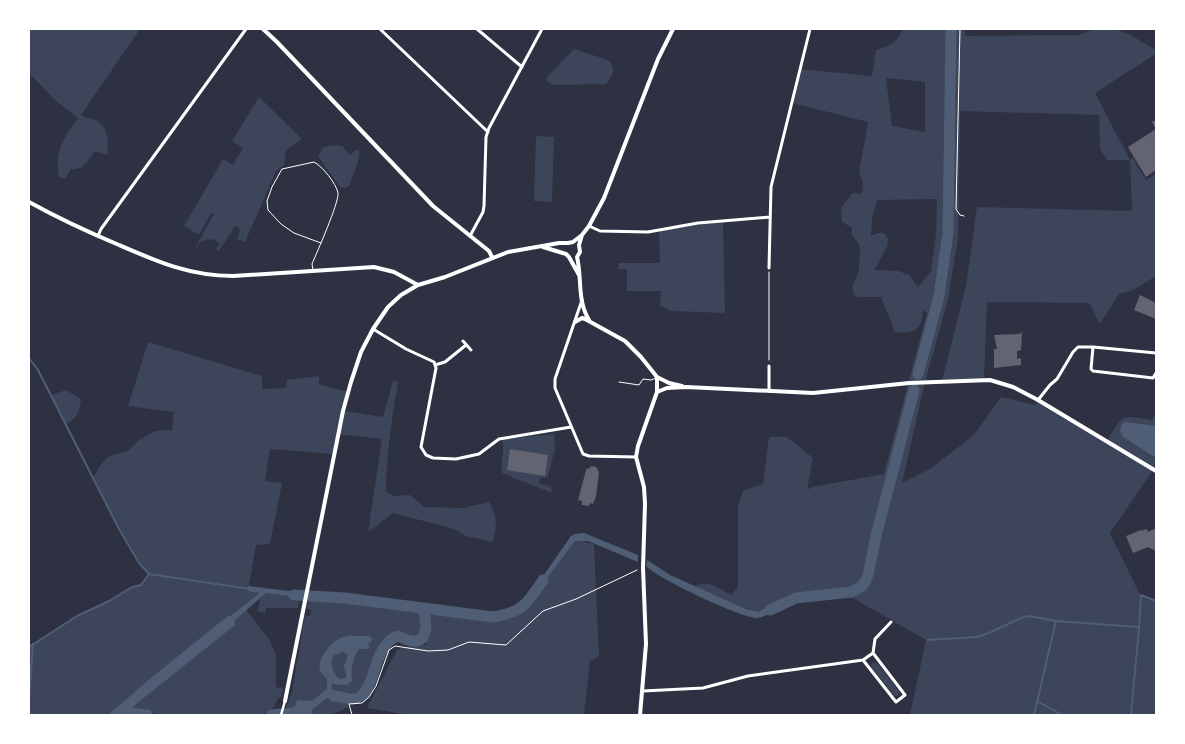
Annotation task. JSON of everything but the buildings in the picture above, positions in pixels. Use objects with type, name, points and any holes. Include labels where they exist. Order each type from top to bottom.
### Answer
[{"type":"street","points":[[98,236],[118,205],[246,29]]},
{"type":"street","points":[[263,29],[298,63],[433,206],[489,251],[492,257]]},
{"type":"street","points":[[380,29],[488,132]]},
{"type":"street","points":[[477,29],[522,67]]},
{"type":"street","points":[[470,236],[483,212],[488,132],[542,29]]},
{"type":"street","points":[[590,322],[582,299],[577,256],[580,252],[579,245],[582,236],[604,198],[658,59],[673,29]]},
{"type":"street","points":[[769,268],[771,187],[810,29]]},
{"type":"street","points":[[29,202],[98,236],[164,264],[198,274],[233,276],[379,268],[400,275],[418,286]]},
{"type":"street","points":[[589,226],[600,231],[648,232],[698,223],[770,217]]},
{"type":"street","points":[[281,715],[334,454],[351,382],[361,352],[373,328],[388,307],[401,296],[418,286],[508,252],[574,242],[582,236]]},
{"type":"street","points":[[574,242],[579,245]]},
{"type":"street","points":[[568,243],[565,247],[568,256],[579,275]]},
{"type":"street","points":[[543,247],[568,256],[577,256]]},
{"type":"street","points":[[582,299],[554,379],[556,388],[583,454],[589,456],[636,457]]},
{"type":"street","points":[[575,322],[582,318],[585,319],[625,341],[657,377],[668,383],[686,387]]},
{"type":"street","points":[[373,328],[403,348],[434,362],[436,368],[421,447],[426,455],[443,459],[467,457],[481,452],[500,439],[571,427]]},
{"type":"street","points":[[463,341],[471,350]]},
{"type":"street","points":[[435,365],[444,362],[466,345]]},
{"type":"street","points":[[1038,400],[1057,379],[1075,349],[1093,347],[1156,354]]},
{"type":"street","points":[[1093,347],[1093,371],[1153,378],[1156,373]]},
{"type":"street","points":[[769,366],[769,391]]},
{"type":"street","points":[[640,715],[646,635],[643,568],[644,487],[636,457],[657,392],[657,377]]},
{"type":"street","points":[[657,392],[667,388],[686,387],[813,393],[909,383],[990,380],[1013,387],[1038,400],[1156,471]]},
{"type":"street","points":[[862,660],[896,702],[905,694],[873,653],[875,639],[891,622]]},
{"type":"street","points":[[643,691],[703,688],[748,676],[862,660],[873,653]]},
{"type":"lane","points":[[313,271],[312,264],[337,199],[336,187],[322,167],[314,162],[282,169],[267,201],[268,210],[294,234],[320,243]]},
{"type":"lane","points":[[618,382],[639,384],[643,379],[651,380],[657,377]]},
{"type":"path","points":[[960,29],[956,209],[960,215],[964,216]]},
{"type":"path","points":[[769,268],[769,366]]},
{"type":"path","points":[[352,715],[349,704],[360,704],[369,697],[376,686],[389,650],[395,646],[428,651],[448,650],[469,642],[506,645],[543,610],[576,598],[643,568]]},
{"type":"shaded area","points":[[1110,28],[1128,34],[1156,50],[1156,54],[1095,93],[1130,160],[1107,160],[1100,149],[1099,115],[960,111],[958,238],[948,300],[925,382],[902,483],[930,469],[974,435],[1001,397],[1035,405],[1038,400],[1107,441],[1124,418],[1134,417],[1152,420],[1156,413],[1156,471],[1153,470],[1110,533],[1140,595],[1156,601],[1156,715],[910,715],[926,640],[844,593],[796,598],[796,594],[781,599],[758,612],[746,609],[694,587],[708,584],[731,595],[738,587],[738,505],[743,491],[763,484],[769,437],[787,437],[813,458],[807,490],[812,487],[884,474],[927,313],[923,310],[920,323],[915,330],[895,332],[881,297],[857,297],[854,295],[853,283],[859,271],[860,247],[853,236],[852,228],[842,222],[841,208],[853,193],[862,194],[863,183],[859,172],[868,122],[792,103],[800,69],[872,76],[876,50],[892,43],[901,33],[902,29],[965,29],[965,36],[1079,35],[1091,30]],"holes":[[[886,78],[925,82],[925,132],[892,126]],[[937,199],[936,234],[931,271],[918,287],[909,275],[898,271],[874,270],[887,247],[888,239],[884,233],[877,233],[871,236],[872,218],[877,200]]]},
{"type":"shaded area","points":[[29,29],[140,29],[81,115],[100,123],[106,131],[107,155],[95,151],[82,166],[71,169],[65,179],[59,177],[59,152],[61,145],[78,118],[56,101],[29,73]]},
{"type":"shaded area","points":[[574,49],[608,60],[611,63],[613,72],[606,84],[557,85],[551,84],[548,81],[546,78]]},
{"type":"shaded area","points":[[259,97],[302,139],[286,150],[284,165],[276,171],[245,242],[237,239],[241,229],[235,226],[219,251],[216,250],[219,243],[213,239],[200,242],[196,249],[214,214],[211,213],[199,235],[184,226],[223,159],[233,165],[243,148],[232,141]]},
{"type":"shaded area","points":[[536,136],[554,137],[552,202],[534,201]]},
{"type":"shaded area","points":[[342,146],[350,155],[357,149],[360,152],[349,186],[346,188],[340,187],[318,156],[323,147]]},
{"type":"shaded area","points":[[1133,158],[1146,180],[1156,174],[1156,276],[1133,290],[1119,294],[1100,324],[1089,303],[987,302],[984,379],[942,381],[966,286],[977,207],[1132,211],[1130,160]]},
{"type":"shaded area","points":[[723,221],[725,313],[671,311],[660,306],[661,291],[627,291],[627,269],[618,269],[619,263],[660,263],[659,230]]},
{"type":"shaded area","points":[[148,342],[262,376],[262,389],[286,388],[287,380],[319,376],[319,384],[348,392],[344,411],[383,417],[393,381],[398,382],[388,451],[386,492],[394,496],[410,495],[424,507],[463,508],[489,502],[496,522],[493,542],[466,536],[454,529],[393,513],[368,532],[382,439],[338,434],[334,454],[270,449],[265,481],[282,483],[270,544],[256,545],[248,591],[259,593],[147,681],[108,715],[29,715],[29,645],[77,616],[109,601],[132,587],[141,585],[149,574],[125,540],[93,478],[99,467],[108,457],[129,450],[139,440],[155,431],[172,430],[174,412],[128,406]]},
{"type":"shaded area","points":[[66,390],[81,399],[77,414],[66,424],[51,395]]},
{"type":"shaded area","points":[[1126,422],[1156,426],[1156,458],[1123,437],[1120,430],[1122,424]]},
{"type":"shaded area","points":[[554,434],[555,449],[548,476],[545,478],[540,477],[539,483],[551,487],[552,493],[502,473],[502,439]]},
{"type":"shaded area","points":[[584,533],[638,555],[638,562],[588,541],[575,541],[537,592],[534,589],[571,536]]},
{"type":"shaded area","points":[[575,541],[594,544],[599,656],[590,661],[584,715],[410,715],[367,708],[397,650],[411,646],[426,645],[429,628],[427,611],[441,606],[481,612],[506,610],[522,603],[530,591],[534,589],[537,592]]},
{"type":"shaded area","points":[[647,560],[670,575],[746,609],[758,612],[781,599],[782,606],[758,618],[749,617],[700,597],[653,572],[646,566]]},
{"type":"shaded area","points":[[248,586],[306,593],[305,598],[266,593],[235,620],[235,625],[140,701],[129,712],[108,715],[147,681],[259,593],[248,591]]},
{"type":"shaded area","points":[[266,593],[299,597],[298,608],[266,608],[266,613],[257,611],[261,597]]},
{"type":"shaded area","points":[[310,598],[422,612],[422,635],[419,639],[399,634],[384,639],[372,672],[363,686],[350,696],[348,707],[331,715],[283,715],[292,692],[305,615],[310,616],[311,610],[306,608]]},
{"type":"shaded area","points":[[246,610],[269,639],[276,654],[276,687],[283,688],[281,698],[278,698],[272,710],[257,715],[160,715],[146,711],[131,711],[140,701]]},
{"type":"shaded area","points":[[369,636],[373,640],[368,644],[370,647],[359,649],[352,665],[352,681],[347,685],[332,684],[331,689],[348,694],[347,701],[327,698],[312,710],[311,715],[292,715],[297,700],[312,701],[327,689],[327,679],[321,671],[320,662],[324,653],[331,645],[339,638]],"holes":[[[342,651],[348,655],[345,664],[343,664],[346,678],[339,679],[332,668],[334,655]]]},
{"type":"shaded area","points":[[873,662],[877,663],[899,691],[898,696],[894,696],[871,666]]},
{"type":"waterway","points":[[918,374],[939,296],[948,233],[951,29]]},
{"type":"waterway","points":[[29,358],[38,370],[119,529],[139,563],[149,574],[250,589]]},
{"type":"waterway","points":[[770,610],[796,598],[851,592],[861,587],[865,582],[914,390]]},
{"type":"waterway","points":[[29,647],[77,616],[109,601],[132,587],[141,585],[149,574]]},
{"type":"waterway","points":[[294,595],[345,598],[493,617],[503,615],[523,606],[543,580]]},
{"type":"waterway","points":[[928,640],[977,637],[1029,616],[1056,621],[1139,627],[1141,595],[1156,601]]},
{"type":"waterway","points":[[334,696],[351,699],[361,696],[371,681],[378,659],[389,641],[398,636],[414,641],[423,638],[426,628],[424,608]]},
{"type":"waterway","points":[[1034,715],[1056,621]]},
{"type":"waterway","points":[[1131,715],[1139,628]]},
{"type":"waterway","points":[[29,699],[33,644]]},
{"type":"waterway","points":[[1037,701],[1062,715]]},
{"type":"waterway","points":[[272,715],[292,713],[304,709]]},
{"type":"waterway","points":[[117,715],[128,713],[147,715]]}]
